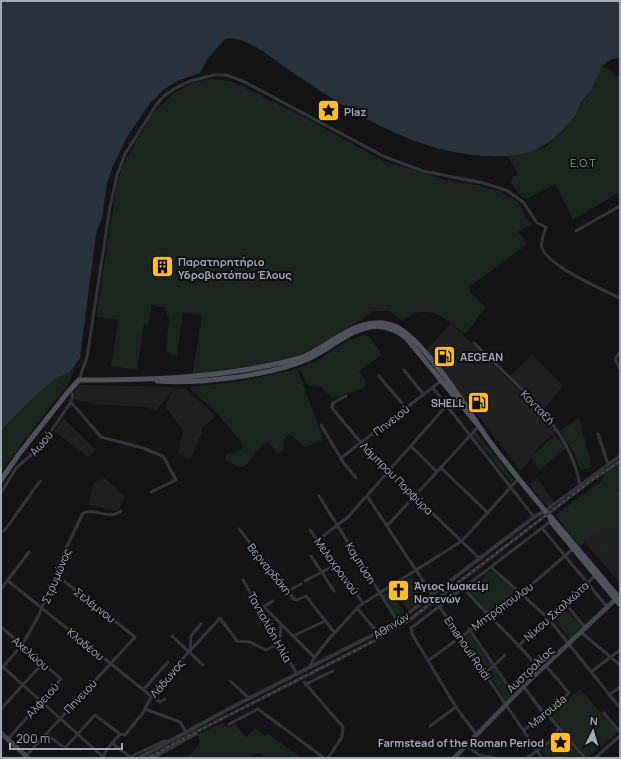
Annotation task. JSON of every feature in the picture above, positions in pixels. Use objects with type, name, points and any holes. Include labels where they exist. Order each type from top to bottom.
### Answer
[{"type":"main road","points":[[1,480],[69,390],[79,380],[134,380],[212,375],[285,362],[311,353],[360,326],[373,323],[385,323],[401,329],[413,340],[468,407],[479,426],[573,549],[595,576],[618,598]]},
{"type":"main road","points":[[134,380],[164,382],[209,380],[274,369],[307,360],[361,330],[379,327],[393,330],[405,338],[471,420],[479,426]]},
{"type":"main road","points":[[551,519],[555,521],[618,598],[620,605]]},
{"type":"main road","name":"Αυστραλίας","points":[[454,758],[514,696],[618,598]]},
{"type":"main road","points":[[1,733],[27,757]]},
{"type":"street","points":[[79,380],[88,350],[104,242],[120,165],[138,132],[161,100],[174,89],[190,81],[220,75],[238,79],[288,104],[385,157],[423,172],[488,184],[506,190],[523,202],[537,223],[546,227],[542,245],[543,251],[548,257],[567,271],[620,298]]},
{"type":"street","points":[[576,231],[620,206]]},
{"type":"street","name":"Κονταξή","points":[[474,343],[553,422],[574,458],[580,485]]},
{"type":"street","points":[[620,352],[615,359],[620,369]]},
{"type":"street","points":[[404,370],[424,395]]},
{"type":"street","points":[[379,376],[406,408]]},
{"type":"street","name":"Πηνειού","points":[[341,458],[441,381]]},
{"type":"street","points":[[433,388],[534,517]]},
{"type":"street","points":[[69,390],[73,395],[71,402],[101,438],[143,448],[164,458],[176,480],[151,492]]},
{"type":"street","name":"Λάμπρου Πορφύρα","points":[[346,396],[333,403],[331,406],[361,443],[480,559]]},
{"type":"street","points":[[318,540],[347,518],[454,397]]},
{"type":"street","name":"Αωού","points":[[1,493],[16,468],[40,447],[71,402]]},
{"type":"street","points":[[321,425],[341,458],[356,478]]},
{"type":"street","points":[[387,526],[479,426]]},
{"type":"street","points":[[598,434],[608,464]]},
{"type":"street","points":[[411,446],[437,472]]},
{"type":"street","name":"Αθηνών","points":[[139,758],[249,698],[378,634],[398,622],[534,517],[545,511],[620,456]]},
{"type":"street","points":[[441,468],[488,513]]},
{"type":"street","points":[[310,668],[314,657],[334,632],[357,608],[461,542],[519,478]]},
{"type":"street","points":[[1,531],[5,530],[40,481]]},
{"type":"street","name":"Καμπύση","points":[[319,496],[398,622]]},
{"type":"street","points":[[366,496],[433,596]]},
{"type":"street","name":"Στρυμώνος","points":[[2,668],[22,645],[42,609],[55,574],[84,513],[89,511],[111,516],[116,515],[121,511]]},
{"type":"street","points":[[476,734],[456,707],[410,629],[542,528],[551,519]]},
{"type":"street","points":[[542,528],[608,608]]},
{"type":"street","name":"Βερναρδάκη","points":[[239,529],[296,600],[306,596],[334,632]]},
{"type":"street","name":"Μελαχροινού","points":[[310,530],[363,603]]},
{"type":"street","name":"Μητρόπουλου","points":[[429,660],[521,593],[573,549]]},
{"type":"street","points":[[1,589],[29,552]]},
{"type":"street","points":[[311,556],[334,591]]},
{"type":"street","points":[[306,581],[335,565]]},
{"type":"street","points":[[491,567],[548,618],[620,708]]},
{"type":"street","name":"Σελέμνου","points":[[55,574],[134,636]]},
{"type":"street","name":"Νίκου Σκαλκώτα","points":[[518,646],[595,576]]},
{"type":"street","name":"Τανταλίδη Ηλία","points":[[242,580],[297,674]]},
{"type":"street","name":"Κλαδέου","points":[[8,581],[151,696],[160,702],[166,699]]},
{"type":"street","points":[[288,591],[301,584]]},
{"type":"street","points":[[464,588],[488,616],[528,655],[540,671]]},
{"type":"street","points":[[260,609],[274,601]]},
{"type":"street","points":[[565,603],[586,629]]},
{"type":"street","name":"Emanouil Roidi","points":[[439,606],[542,758]]},
{"type":"street","points":[[264,607],[314,657]]},
{"type":"street","points":[[357,608],[378,634]]},
{"type":"street","name":"Λάδωνος","points":[[103,758],[112,743],[120,734],[125,735],[145,709],[151,696],[220,618],[238,642],[250,642],[266,650],[279,644]]},
{"type":"street","points":[[293,636],[326,621]]},
{"type":"street","name":"Λάδωνος","points":[[190,652],[191,636],[201,624]]},
{"type":"street","points":[[279,644],[281,624]]},
{"type":"street","name":"Αχελώου","points":[[1,627],[60,679]]},
{"type":"street","points":[[470,629],[514,696]]},
{"type":"street","points":[[582,633],[620,664]]},
{"type":"street","name":"Πηνειού","points":[[27,757],[59,718],[111,664],[134,636]]},
{"type":"street","points":[[172,636],[203,665]]},
{"type":"street","points":[[591,672],[620,650]]},
{"type":"street","points":[[485,674],[505,655]]},
{"type":"street","points":[[143,690],[168,662]]},
{"type":"street","points":[[1,709],[43,663]]},
{"type":"street","name":"Marouda","points":[[524,730],[546,714],[569,693],[546,666]]},
{"type":"street","points":[[2,668],[41,701],[103,758]]},
{"type":"street","points":[[328,758],[342,737],[344,729],[305,683],[334,671]]},
{"type":"street","name":"Αλφειού","points":[[8,739],[60,679]]},
{"type":"street","points":[[230,681],[249,698]]},
{"type":"street","points":[[524,687],[585,758]]},
{"type":"street","points":[[610,695],[620,687]]},
{"type":"street","points":[[430,726],[456,707]]},
{"type":"street","points":[[145,709],[180,722],[186,732]]},
{"type":"street","points":[[229,724],[258,709],[324,758]]},
{"type":"street","points":[[604,712],[620,732]]},
{"type":"street","points":[[65,748],[96,715],[120,734]]},
{"type":"street","points":[[527,758],[553,738],[559,728]]},
{"type":"street","points":[[46,734],[62,746]]},
{"type":"street","points":[[153,758],[196,734]]},
{"type":"street","points":[[595,758],[620,736]]},
{"type":"street","points":[[112,743],[131,758],[164,741],[168,742]]},
{"type":"street","points":[[466,745],[479,756],[494,758]]},
{"type":"street","points":[[599,755],[602,758]]},
{"type":"shaded area","points":[[1,1],[620,1],[620,57],[613,59],[601,68],[592,88],[582,102],[575,116],[561,132],[545,145],[527,153],[516,155],[475,155],[446,150],[418,142],[390,131],[338,102],[258,48],[240,40],[232,38],[225,39],[207,59],[200,73],[177,81],[163,90],[151,102],[127,137],[112,168],[107,184],[102,218],[96,234],[80,358],[70,372],[56,378],[35,396],[1,430]]},
{"type":"shaded area","points":[[451,323],[542,414],[556,431],[529,457],[531,459],[521,471],[427,350]]},
{"type":"shaded area","points":[[532,355],[563,386],[543,410],[510,376]]},
{"type":"shaded area","points":[[79,385],[177,387],[175,389],[184,388],[214,414],[214,418],[202,428],[202,432],[191,459],[178,454],[183,430],[165,407],[173,391],[156,410],[145,407],[94,404],[74,399],[76,394],[74,392]]},
{"type":"shaded area","points":[[63,418],[96,450],[88,457],[54,431]]},
{"type":"shaded area","points":[[620,460],[620,464],[589,484],[414,620],[344,659],[184,739],[150,758],[144,758],[398,626],[595,476]]},
{"type":"shaded area","points":[[105,478],[125,497],[119,509],[115,511],[88,505],[94,482]]},
{"type":"shaded area","points":[[537,478],[555,503],[548,508],[529,484]]},
{"type":"shaded area","points":[[607,528],[619,531],[620,529],[620,583],[584,542]]},
{"type":"green space","name":"E.O.T","points":[[602,65],[620,78],[620,192],[573,220],[555,184],[527,199],[522,197],[511,183],[513,176],[518,174],[508,156],[546,146],[564,130],[578,112],[583,100],[587,97]]},
{"type":"green space","points":[[212,79],[231,81],[312,121],[383,161],[453,182],[478,185],[501,192],[518,202],[526,218],[532,224],[518,232],[524,239],[526,245],[469,287],[470,292],[486,307],[467,332],[462,333],[447,320],[429,312],[416,313],[401,320],[389,311],[374,311],[337,335],[301,355],[253,366],[192,375],[202,316],[183,312],[177,355],[173,356],[166,351],[169,319],[165,308],[152,305],[148,324],[144,324],[137,370],[111,366],[118,320],[96,317],[116,189],[123,164],[152,114],[173,94],[191,83]]},
{"type":"green space","points":[[363,335],[369,336],[382,355],[359,371],[365,380],[366,386],[364,388],[335,398],[331,397],[321,387],[307,385],[301,372],[298,371],[322,435],[321,441],[304,447],[294,437],[289,435],[284,439],[283,451],[277,453],[271,445],[267,443],[261,447],[245,466],[241,467],[234,465],[225,459],[226,454],[241,450],[243,446],[242,443],[216,412],[191,390],[191,387],[241,381],[296,369],[314,362],[347,341]]},
{"type":"green space","points":[[76,366],[69,383],[1,471],[1,430],[35,396],[56,378],[70,372]]},
{"type":"green space","points":[[579,418],[592,467],[580,470],[575,455],[560,431]]},
{"type":"green space","points":[[476,432],[514,480],[511,483],[473,435]]},
{"type":"green space","points":[[555,435],[566,448],[540,470],[530,457]]},
{"type":"green space","points":[[620,464],[620,488],[617,490],[620,494],[619,531],[607,528],[579,546],[555,515],[603,480],[604,474]]},
{"type":"green space","points":[[608,534],[615,539],[605,554],[597,549]]},
{"type":"green space","points":[[491,570],[517,593],[489,613],[468,589]]},
{"type":"green space","points":[[411,577],[425,597],[408,610],[402,602],[403,599],[401,593],[406,590],[403,585],[389,593],[405,612],[398,618],[382,595]]},
{"type":"green space","points":[[564,608],[582,627],[570,639],[552,619]]},
{"type":"green space","points":[[469,632],[492,665],[485,669],[463,637]]},
{"type":"green space","points":[[494,669],[512,696],[506,701],[488,674]]},
{"type":"green space","points":[[580,689],[618,732],[588,758],[550,715]]},
{"type":"green space","points":[[222,723],[227,727],[234,724],[247,737],[255,728],[266,736],[268,734],[302,758],[267,758],[259,753],[252,755],[249,758],[188,758],[200,742],[197,735]]},
{"type":"green space","points":[[561,732],[581,756],[578,758],[546,758],[541,750]]},
{"type":"railway","points":[[148,758],[182,739],[376,640],[405,623],[592,480],[620,461]]},
{"type":"place","name":"Plaz","points":[[329,111]]},
{"type":"place","name":"Παρατηρητήριο Υδροβιοτόπου Έλους","points":[[163,267]]},
{"type":"place","name":"AEGEAN","points":[[445,356]]},
{"type":"place","name":"SHELL","points":[[479,402]]},
{"type":"place","name":"Άγιος Ιωακείμ Νοτενών","points":[[398,591]]},
{"type":"place","name":"Farmstead of the Roman Period","points":[[560,742]]}]
